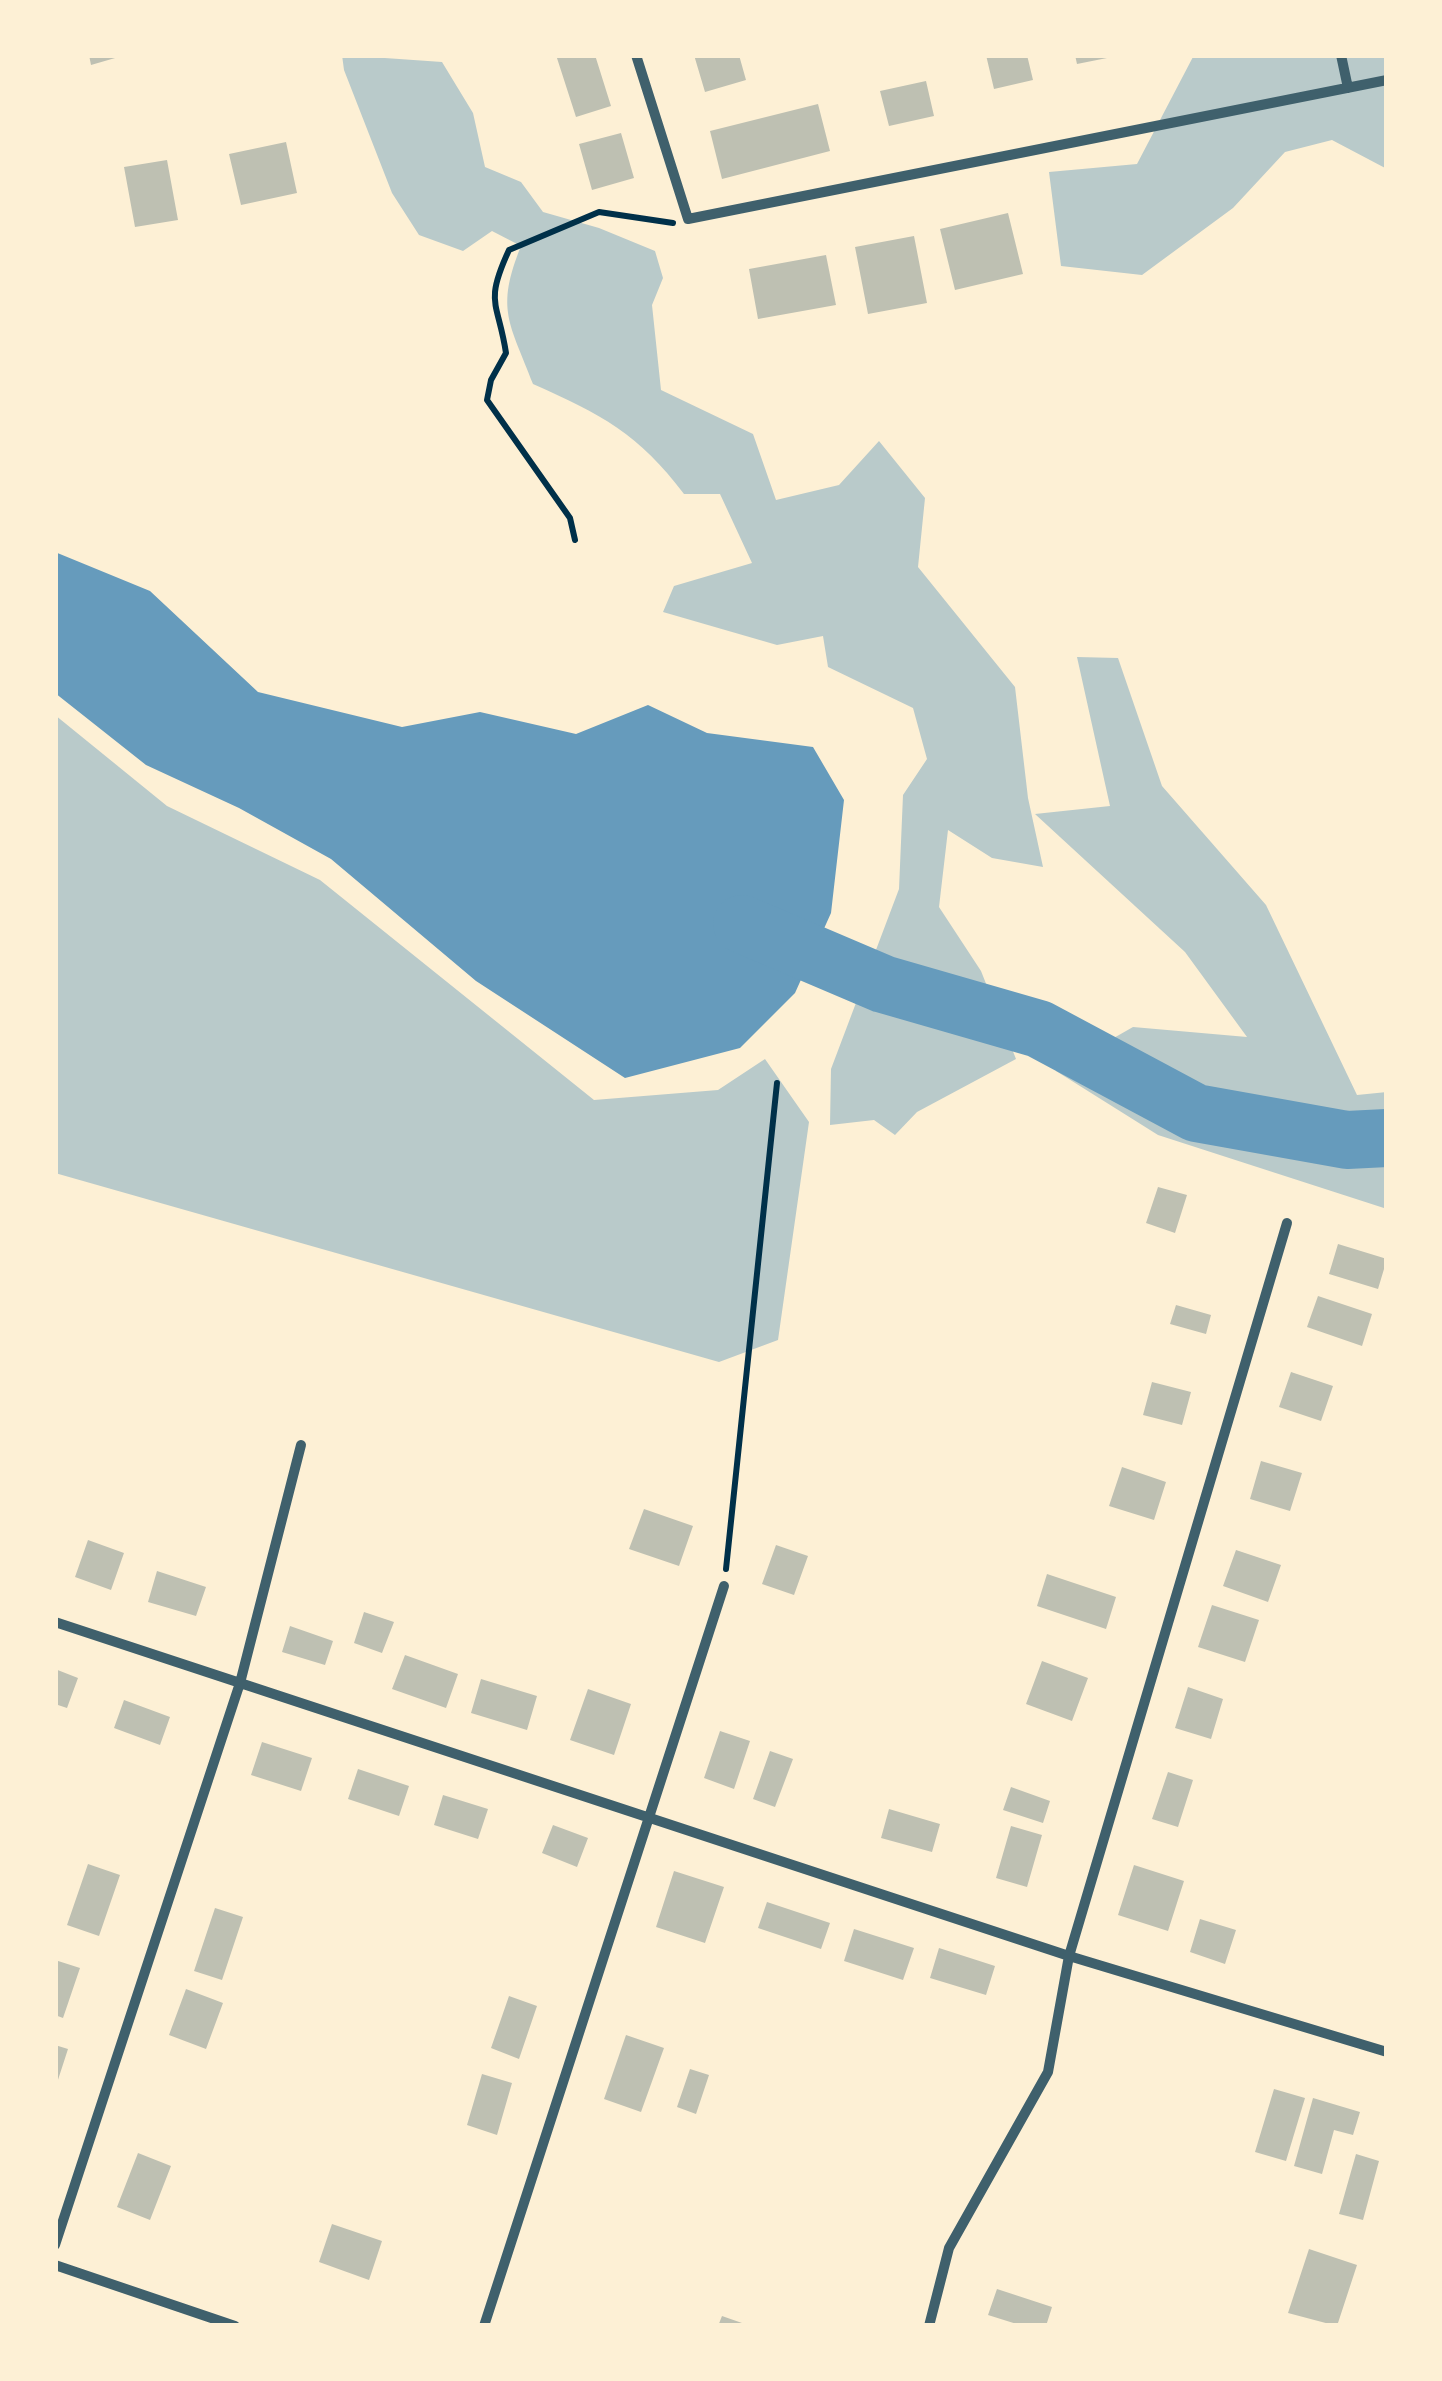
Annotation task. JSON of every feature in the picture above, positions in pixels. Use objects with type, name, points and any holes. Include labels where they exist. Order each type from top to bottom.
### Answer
[{"type":"street","points":[[636,55],[688,219],[1387,80]]},
{"type":"street","points":[[1340,55],[1348,88]]},
{"type":"street","points":[[930,2326],[950,2248],[1048,2072],[1069,1956],[1287,1223]]},
{"type":"street","points":[[55,2245],[240,1683],[301,1445]]},
{"type":"street","points":[[484,2326],[724,1586]]},
{"type":"street","points":[[55,1622],[1069,1956],[1387,2052]]},
{"type":"street","points":[[55,2265],[235,2326]]},
{"type":"path","points":[[575,540],[570,518],[487,400],[491,380],[506,353],[492,307],[494,282],[509,250],[599,212],[662,224],[688,219]]},
{"type":"path","points":[[724,1586],[777,1083]]},
{"type":"shaded area","points":[[342,55],[442,62],[473,113],[485,167],[521,182],[543,212],[599,228],[655,251],[663,278],[652,305],[661,390],[753,434],[776,500],[839,485],[879,441],[925,498],[918,567],[1015,687],[1028,798],[1043,867],[992,858],[948,830],[939,907],[981,971],[1016,1059],[917,1112],[895,1135],[874,1120],[830,1125],[831,1069],[899,889],[903,795],[927,759],[913,708],[828,667],[823,636],[777,645],[663,612],[674,586],[752,563],[720,494],[684,494],[651,456],[617,428],[533,384],[512,330],[507,302],[521,246],[492,231],[463,251],[419,235],[392,193],[344,70]]},
{"type":"shaded area","points":[[1194,55],[1387,55],[1387,169],[1332,140],[1285,152],[1233,208],[1142,275],[1061,266],[1049,172],[1137,164]]},
{"type":"shaded area","points":[[1077,657],[1118,658],[1162,786],[1266,905],[1357,1095],[1387,1092],[1387,1209],[1158,1135],[1056,1071],[1133,1027],[1247,1037],[1185,952],[1035,814],[1110,806]]},
{"type":"shaded area","points":[[55,715],[167,806],[320,880],[594,1100],[718,1090],[765,1059],[809,1122],[778,1340],[719,1362],[55,1173]]},
{"type":"water","points":[[55,552],[150,591],[258,692],[402,727],[480,712],[576,734],[648,705],[707,733],[813,747],[844,800],[831,913],[795,993],[740,1048],[625,1078],[476,981],[331,859],[239,808],[146,765],[55,693]]},
{"type":"building","points":[[89,55],[122,55],[122,56],[91,65]]},
{"type":"building","points":[[556,55],[595,55],[611,106],[576,117]]},
{"type":"building","points":[[694,55],[739,55],[746,80],[705,92]]},
{"type":"building","points":[[986,55],[1027,55],[1033,80],[994,89]]},
{"type":"building","points":[[1075,55],[1112,55],[1112,57],[1077,64]]},
{"type":"building","points":[[926,81],[934,116],[889,126],[880,91]]},
{"type":"building","points":[[818,104],[830,151],[722,179],[710,131]]},
{"type":"building","points":[[621,133],[634,178],[592,190],[579,144]]},
{"type":"building","points":[[286,142],[297,193],[241,205],[229,154]]},
{"type":"building","points":[[167,160],[178,220],[135,227],[124,167]]},
{"type":"building","points":[[1008,213],[1023,274],[955,290],[940,229]]},
{"type":"building","points":[[914,236],[927,303],[868,314],[855,247]]},
{"type":"building","points":[[826,255],[836,305],[758,319],[749,269]]},
{"type":"building","points":[[1158,1187],[1187,1195],[1175,1233],[1146,1223]]},
{"type":"building","points":[[1338,1244],[1387,1259],[1378,1289],[1329,1274]]},
{"type":"building","points":[[1318,1296],[1372,1314],[1362,1346],[1307,1327]]},
{"type":"building","points":[[1176,1305],[1211,1315],[1206,1334],[1170,1324]]},
{"type":"building","points":[[1291,1372],[1333,1386],[1321,1421],[1279,1407]]},
{"type":"building","points":[[1152,1382],[1191,1392],[1182,1425],[1143,1415]]},
{"type":"building","points":[[1261,1461],[1302,1473],[1290,1511],[1250,1499]]},
{"type":"building","points":[[1122,1467],[1166,1482],[1154,1520],[1109,1506]]},
{"type":"building","points":[[644,1509],[693,1526],[679,1566],[629,1549]]},
{"type":"building","points":[[88,1540],[124,1553],[111,1590],[75,1577]]},
{"type":"building","points":[[776,1545],[808,1556],[794,1595],[762,1584]]},
{"type":"building","points":[[1236,1550],[1281,1565],[1268,1602],[1223,1586]]},
{"type":"building","points":[[157,1571],[206,1587],[196,1616],[148,1602]]},
{"type":"building","points":[[1047,1574],[1116,1597],[1106,1629],[1037,1606]]},
{"type":"building","points":[[1212,1605],[1259,1620],[1245,1662],[1198,1647]]},
{"type":"building","points":[[364,1612],[394,1622],[382,1653],[354,1643]]},
{"type":"building","points":[[290,1626],[333,1641],[325,1665],[282,1652]]},
{"type":"building","points":[[405,1655],[458,1674],[446,1708],[392,1689]]},
{"type":"building","points":[[1042,1661],[1088,1678],[1072,1721],[1026,1704]]},
{"type":"building","points":[[55,1669],[78,1678],[67,1708],[55,1704]]},
{"type":"building","points":[[481,1679],[537,1696],[527,1730],[471,1713]]},
{"type":"building","points":[[1188,1687],[1223,1699],[1211,1739],[1175,1728]]},
{"type":"building","points":[[588,1689],[631,1704],[614,1755],[570,1740]]},
{"type":"building","points":[[124,1700],[170,1717],[160,1745],[114,1728]]},
{"type":"building","points":[[720,1731],[750,1741],[734,1789],[704,1778]]},
{"type":"building","points":[[262,1742],[312,1758],[301,1791],[251,1775]]},
{"type":"building","points":[[770,1751],[793,1759],[775,1807],[753,1799]]},
{"type":"building","points":[[358,1769],[409,1786],[399,1816],[348,1799]]},
{"type":"building","points":[[1168,1772],[1193,1780],[1178,1827],[1152,1819]]},
{"type":"building","points":[[1011,1787],[1050,1801],[1043,1823],[1003,1810]]},
{"type":"building","points":[[443,1795],[488,1809],[478,1839],[434,1825]]},
{"type":"building","points":[[889,1809],[940,1824],[932,1852],[881,1838]]},
{"type":"building","points":[[553,1825],[588,1838],[577,1867],[542,1853]]},
{"type":"building","points":[[1011,1826],[1042,1835],[1027,1887],[996,1878]]},
{"type":"building","points":[[88,1864],[120,1875],[99,1936],[67,1925]]},
{"type":"building","points":[[1134,1865],[1184,1881],[1168,1931],[1118,1915]]},
{"type":"building","points":[[674,1871],[724,1887],[705,1943],[656,1927]]},
{"type":"building","points":[[767,1902],[830,1923],[821,1949],[758,1928]]},
{"type":"building","points":[[215,1908],[243,1917],[222,1980],[194,1971]]},
{"type":"building","points":[[1200,1919],[1236,1930],[1225,1964],[1190,1952]]},
{"type":"building","points":[[854,1929],[914,1948],[903,1980],[844,1961]]},
{"type":"building","points":[[939,1948],[995,1966],[986,1995],[930,1978]]},
{"type":"building","points":[[55,1960],[80,1968],[63,2018],[55,2015]]},
{"type":"building","points":[[186,1989],[223,2003],[206,2049],[169,2035]]},
{"type":"building","points":[[509,1996],[537,2006],[519,2059],[491,2048]]},
{"type":"building","points":[[626,2035],[664,2048],[641,2112],[604,2099]]},
{"type":"building","points":[[55,2045],[68,2049],[56,2086],[55,2086]]},
{"type":"building","points":[[690,2069],[709,2075],[696,2114],[677,2107]]},
{"type":"building","points":[[482,2074],[512,2083],[497,2135],[467,2125]]},
{"type":"building","points":[[1274,2089],[1305,2098],[1286,2161],[1255,2152]]},
{"type":"building","points":[[1313,2098],[1360,2112],[1353,2135],[1334,2130],[1322,2174],[1294,2166]]},
{"type":"building","points":[[138,2153],[171,2166],[150,2220],[117,2207]]},
{"type":"building","points":[[1356,2154],[1379,2161],[1363,2220],[1339,2214]]},
{"type":"building","points":[[332,2224],[382,2241],[369,2280],[319,2262]]},
{"type":"building","points":[[1309,2249],[1357,2265],[1337,2326],[1288,2313]]},
{"type":"building","points":[[997,2289],[1052,2307],[1046,2326],[1023,2326],[988,2315]]},
{"type":"building","points":[[722,2316],[742,2323],[741,2326],[718,2326]]},
{"type":"waterway","points":[[742,924],[883,984],[1039,1029],[1196,1113],[1347,1140],[1387,1138]]}]
